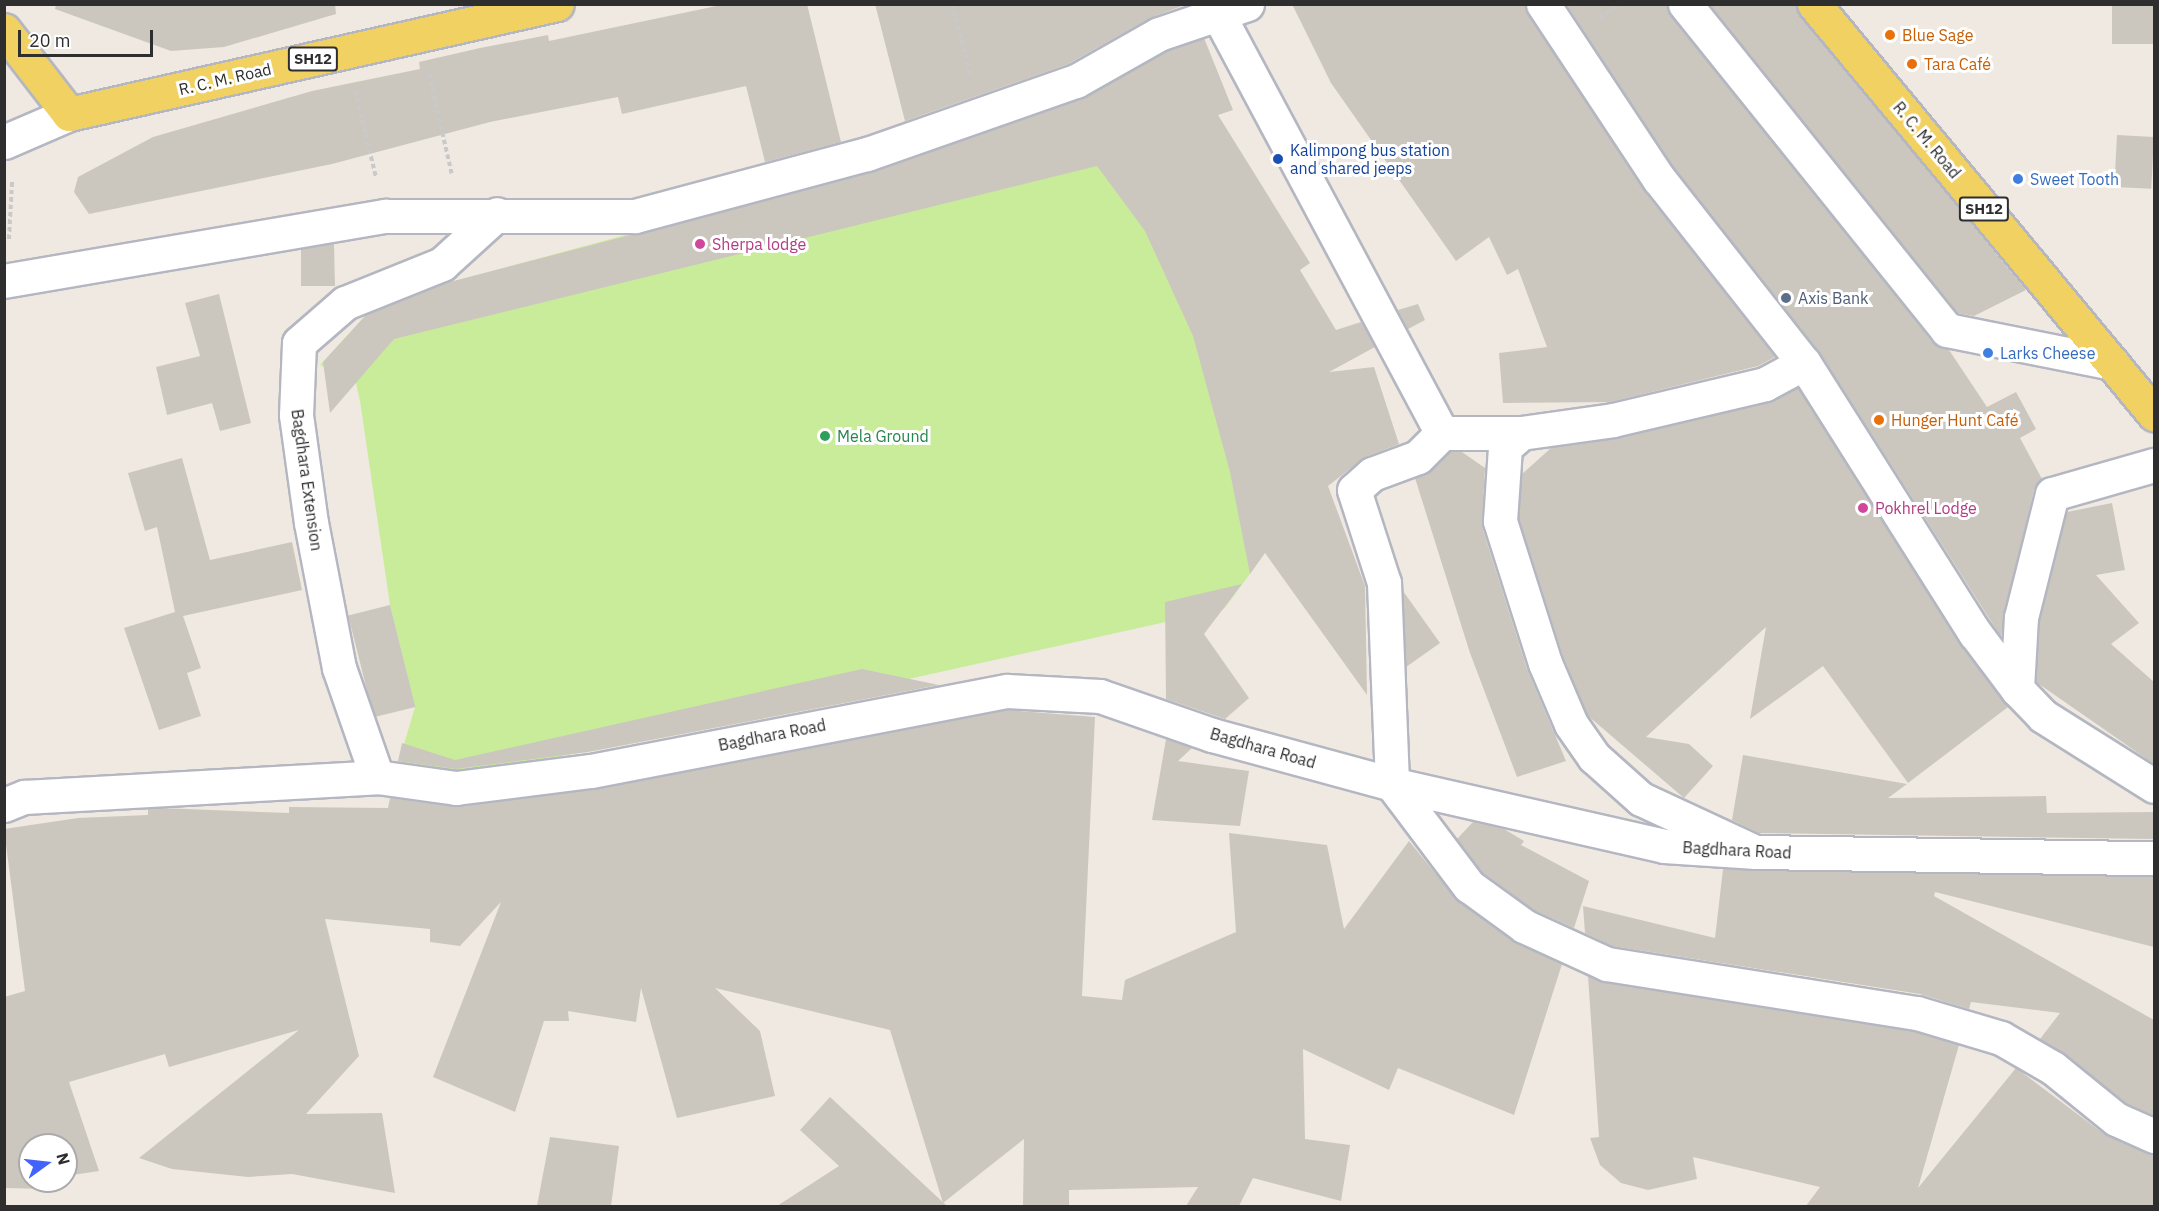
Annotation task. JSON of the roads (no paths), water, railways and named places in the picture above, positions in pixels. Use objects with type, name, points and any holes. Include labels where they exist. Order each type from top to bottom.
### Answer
[{"type":"main road","name":"R. C. M. Road","points":[[69,114],[557,4]]},
{"type":"main road","name":"R. C. M. Road","points":[[1814,4],[2154,414]]},
{"type":"main road","points":[[4,30],[69,114]]},
{"type":"street","points":[[1543,4],[1659,179],[1804,363],[1975,633],[2018,689],[2043,716],[2154,786]]},
{"type":"street","points":[[1685,4],[1947,330],[2112,363]]},
{"type":"street","points":[[6,281],[385,216],[497,214],[635,216],[867,154],[1076,81],[1159,34],[1232,9],[1442,434]]},
{"type":"street","points":[[9,140],[69,114]]},
{"type":"street","name":"Bagdhara Extension","points":[[377,777],[339,668],[311,523],[296,415],[299,343],[345,303],[442,264],[497,214]]},
{"type":"street","points":[[1804,363],[1765,384],[1732,393],[1521,433],[1442,434],[1418,457],[1372,474],[1354,490],[1384,583],[1392,784],[1469,886],[1545,936],[1607,964],[1917,1013],[2001,1038],[2054,1068],[2116,1119],[2154,1136]]},
{"type":"street","points":[[1521,433],[1505,447],[1500,521],[1571,724],[1594,757],[1641,799],[1756,852]]},
{"type":"street","points":[[2018,689],[2021,617],[2052,494],[2154,465]]},
{"type":"street","name":"Bagdhara Road","points":[[4,805],[46,795],[377,777],[456,788],[591,771],[1007,691],[1100,696],[1212,735],[1392,784],[1665,846],[1756,852],[2154,858]]},
{"type":"place","name":"Blue Sage","points":[[1890,35]]},
{"type":"place","name":"Tara Café","points":[[1912,64]]},
{"type":"place","name":"Kalimpong bus station and shared jeeps","points":[[1278,159]]},
{"type":"place","name":"Sweet Tooth","points":[[2018,179]]},
{"type":"place","name":"Sherpa lodge","points":[[700,244]]},
{"type":"place","name":"Axis Bank","points":[[1786,298]]},
{"type":"place","name":"Larks Cheese","points":[[1988,353]]},
{"type":"place","name":"Hunger Hunt Café","points":[[1879,420]]},
{"type":"place","name":"Mela Ground","points":[[825,436]]},
{"type":"place","name":"Pokhrel Lodge","points":[[1863,508]]}]
